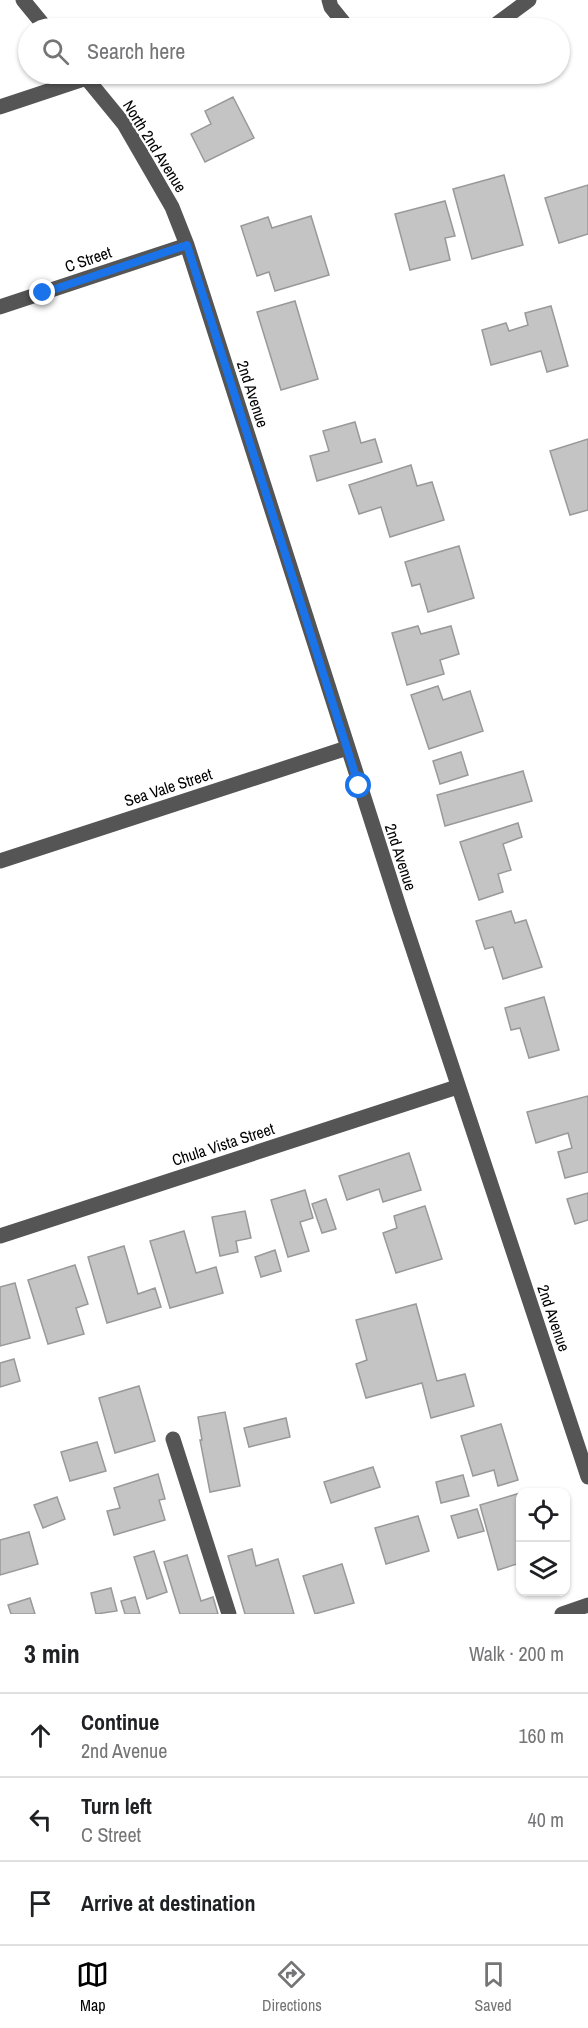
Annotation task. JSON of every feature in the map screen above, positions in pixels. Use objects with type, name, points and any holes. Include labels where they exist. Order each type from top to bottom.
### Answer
[{"type":"street","points":[[23,0],[38,18]]},
{"type":"street","points":[[329,0],[331,7],[340,18]]},
{"type":"street","points":[[505,18],[529,0]]},
{"type":"street","points":[[0,107],[63,84]]},
{"type":"street","name":"North 2nd Avenue","points":[[92,84],[124,124],[172,207],[187,245]]},
{"type":"street","name":"C Street","points":[[0,307],[187,245]]},
{"type":"street","name":"2nd Avenue","points":[[187,245],[457,1087],[588,1478]]},
{"type":"street","name":"Sea Vale Street","points":[[0,861],[347,748]]},
{"type":"street","name":"Chula Vista Street","points":[[0,1236],[457,1087]]},
{"type":"street","points":[[173,1439],[229,1614]]},
{"type":"street","points":[[562,1614],[588,1605]]},
{"type":"building","points":[[233,97],[254,138],[205,162],[191,134],[211,124],[205,111]]},
{"type":"building","points":[[504,175],[523,245],[472,259],[453,189]]},
{"type":"building","points":[[588,185],[588,234],[559,243],[545,198]]},
{"type":"building","points":[[445,201],[455,236],[445,238],[450,260],[410,270],[395,214]]},
{"type":"building","points":[[311,216],[329,275],[275,291],[269,272],[257,276],[241,226],[268,217],[272,228]]},
{"type":"building","points":[[295,301],[318,379],[281,390],[257,312]]},
{"type":"building","points":[[551,306],[568,366],[547,372],[541,351],[491,365],[482,330],[506,323],[509,331],[528,325],[525,313]]},
{"type":"building","points":[[355,422],[361,443],[375,439],[382,462],[317,481],[310,456],[329,451],[323,431]]},
{"type":"building","points":[[588,439],[588,510],[570,515],[550,451]]},
{"type":"building","points":[[411,465],[417,486],[432,482],[444,520],[390,537],[381,507],[359,514],[349,485]]},
{"type":"building","points":[[459,546],[474,598],[428,612],[420,584],[412,586],[405,562]]},
{"type":"building","points":[[418,626],[421,634],[451,626],[459,654],[440,660],[444,674],[407,685],[392,633]]},
{"type":"building","points":[[438,686],[443,700],[470,691],[483,731],[429,749],[411,695]]},
{"type":"building","points":[[461,752],[468,775],[440,784],[433,761]]},
{"type":"building","points":[[523,771],[532,801],[445,826],[437,795]]},
{"type":"building","points":[[518,823],[522,837],[503,844],[511,870],[498,874],[503,892],[479,900],[460,842]]},
{"type":"building","points":[[511,911],[515,923],[526,920],[542,967],[503,979],[493,947],[485,949],[476,921]]},
{"type":"building","points":[[544,997],[559,1050],[529,1058],[520,1028],[511,1030],[505,1008]]},
{"type":"building","points":[[588,1096],[588,1172],[565,1178],[558,1152],[572,1148],[568,1133],[536,1143],[527,1112]]},
{"type":"building","points":[[409,1153],[421,1190],[383,1202],[379,1189],[347,1200],[339,1176]]},
{"type":"building","points":[[305,1190],[313,1218],[300,1222],[309,1251],[288,1257],[271,1200]]},
{"type":"building","points":[[588,1193],[588,1220],[575,1224],[567,1199]]},
{"type":"building","points":[[326,1199],[336,1229],[322,1233],[312,1204]]},
{"type":"building","points":[[425,1206],[442,1259],[396,1273],[383,1233],[397,1228],[394,1216]]},
{"type":"building","points":[[245,1211],[251,1238],[236,1241],[238,1252],[220,1256],[212,1217]]},
{"type":"building","points":[[184,1231],[196,1273],[216,1267],[223,1293],[170,1308],[150,1241]]},
{"type":"building","points":[[124,1246],[138,1294],[155,1288],[161,1307],[107,1323],[88,1257]]},
{"type":"building","points":[[275,1250],[281,1271],[261,1277],[255,1257]]},
{"type":"building","points":[[75,1265],[88,1304],[76,1308],[84,1334],[48,1344],[28,1280]]},
{"type":"building","points":[[15,1283],[30,1338],[0,1346],[0,1287]]},
{"type":"building","points":[[416,1304],[437,1381],[465,1374],[474,1406],[431,1418],[422,1383],[366,1398],[356,1364],[367,1360],[356,1320]]},
{"type":"building","points":[[14,1359],[20,1381],[0,1387],[0,1363]]},
{"type":"building","points":[[139,1386],[155,1441],[115,1453],[99,1398]]},
{"type":"building","points":[[225,1412],[240,1486],[210,1492],[198,1417]]},
{"type":"building","points":[[286,1418],[290,1437],[249,1447],[244,1428]]},
{"type":"building","points":[[501,1424],[518,1480],[498,1486],[494,1470],[473,1476],[461,1436]]},
{"type":"building","points":[[97,1442],[106,1471],[70,1481],[61,1452]]},
{"type":"building","points":[[373,1467],[380,1487],[331,1503],[324,1482]]},
{"type":"building","points":[[158,1474],[165,1499],[159,1500],[165,1520],[114,1535],[107,1511],[120,1508],[114,1488]]},
{"type":"building","points":[[463,1475],[469,1496],[441,1503],[436,1482]]},
{"type":"building","points":[[516,1494],[516,1564],[498,1570],[480,1505]]},
{"type":"building","points":[[57,1497],[65,1519],[43,1528],[34,1505]]},
{"type":"building","points":[[477,1509],[484,1531],[458,1538],[451,1516]]},
{"type":"building","points":[[418,1516],[429,1551],[386,1564],[375,1528]]},
{"type":"building","points":[[29,1532],[38,1564],[0,1575],[0,1540]]},
{"type":"building","points":[[252,1549],[256,1566],[278,1559],[294,1614],[245,1614],[228,1556]]},
{"type":"building","points":[[154,1551],[167,1592],[147,1599],[134,1557]]},
{"type":"building","points":[[187,1555],[201,1601],[213,1597],[218,1614],[180,1614],[164,1562]]},
{"type":"building","points":[[342,1564],[354,1603],[315,1614],[303,1576]]},
{"type":"building","points":[[111,1588],[117,1611],[96,1614],[91,1593]]},
{"type":"building","points":[[135,1597],[140,1614],[125,1614],[121,1601]]},
{"type":"building","points":[[30,1598],[35,1614],[11,1614],[8,1605]]},
{"type":"route","points":[[43,293],[187,245],[359,786]]}]
